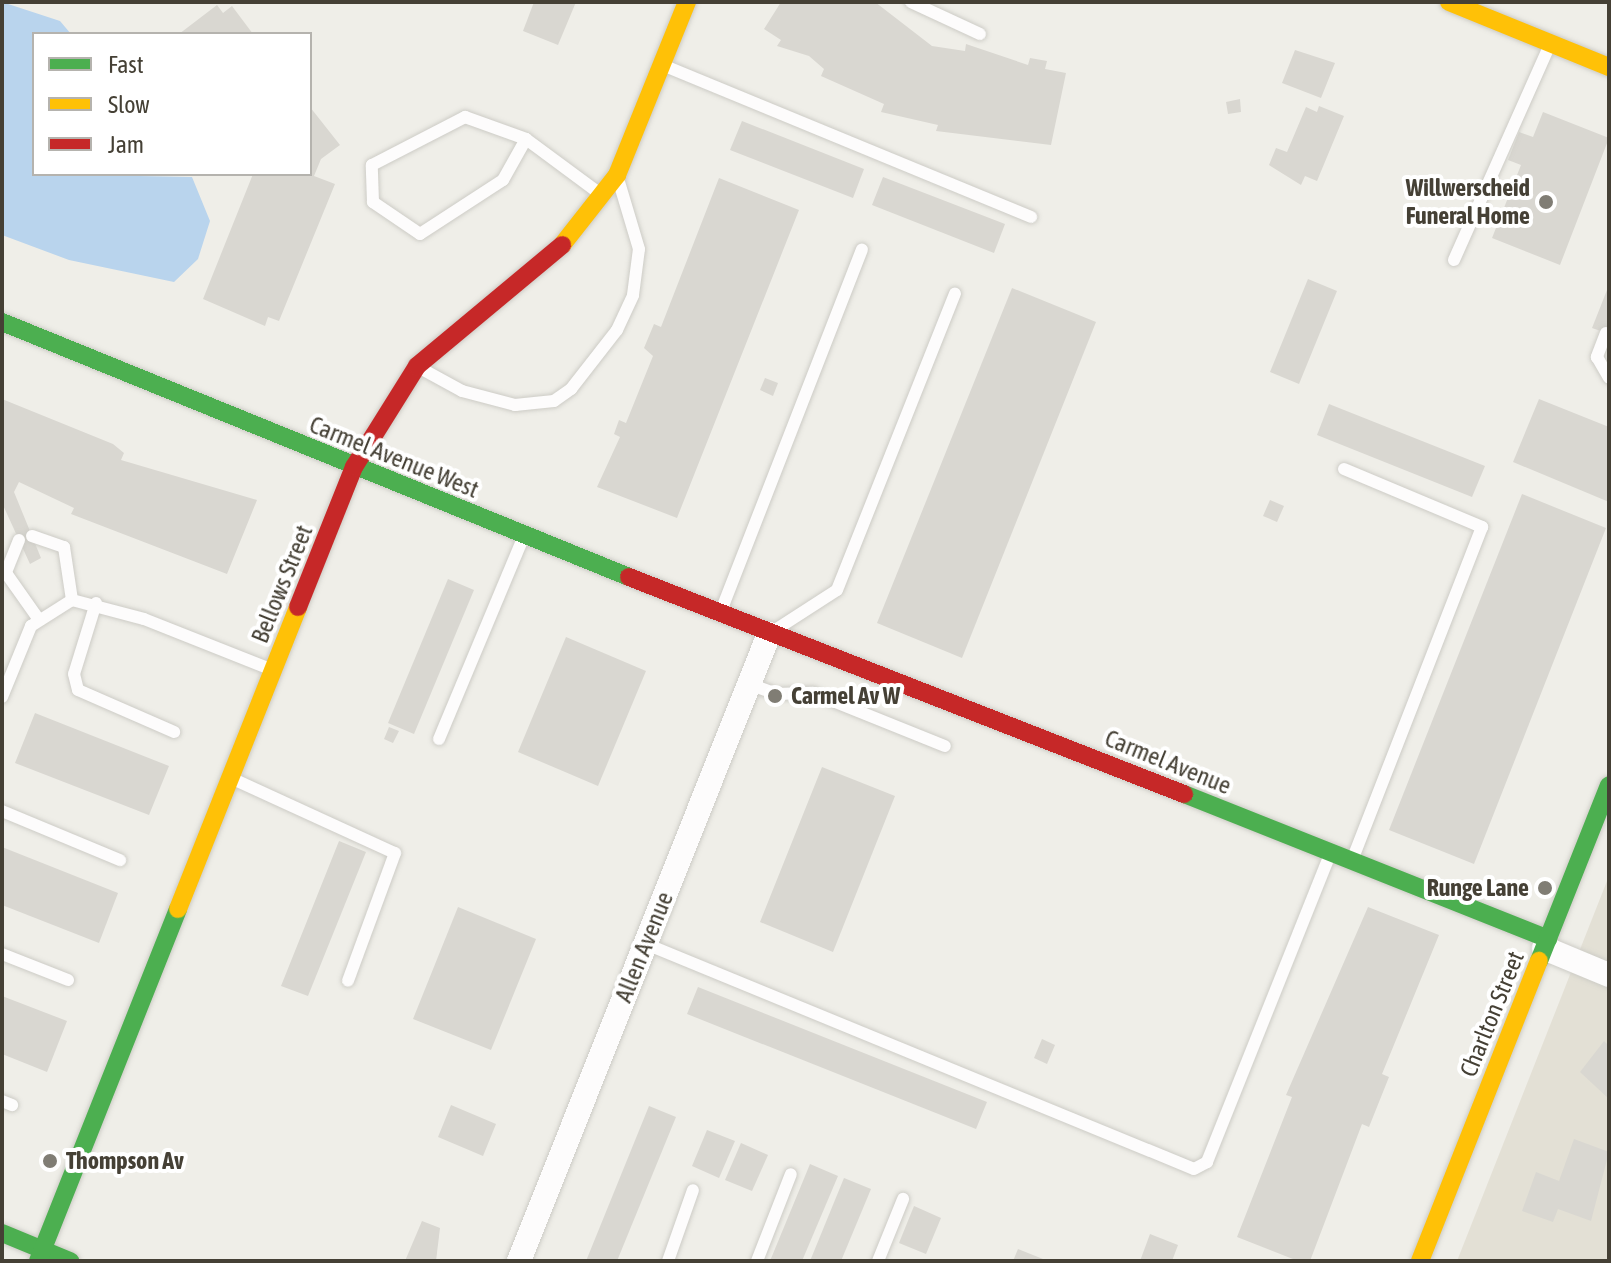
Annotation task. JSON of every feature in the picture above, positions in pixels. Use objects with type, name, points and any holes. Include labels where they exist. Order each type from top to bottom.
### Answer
[{"type":"street","name":"Bellows Street","points":[[40,1255],[354,467],[417,366],[557,251],[617,175],[687,2]]},
{"type":"street","points":[[1449,2],[1485,9],[1551,43],[1609,67]]},
{"type":"street","name":"Carmel Avenue West","points":[[2,322],[769,634]]},
{"type":"street","name":"Allen Avenue","points":[[519,1261],[769,634]]},
{"type":"street","name":"Carmel Avenue","points":[[769,634],[1352,861],[1546,943]]},
{"type":"street","name":"Charlton Street","points":[[1420,1261],[1609,785]]},
{"type":"street","points":[[1546,943],[1609,975]]},
{"type":"street","points":[[2,1233],[40,1255],[70,1261]]},
{"type":"lane","points":[[911,2],[980,34]]},
{"type":"lane","points":[[1454,260],[1551,43]]},
{"type":"lane","points":[[662,64],[1031,217]]},
{"type":"lane","points":[[526,139],[503,180],[420,234],[373,202],[372,165],[465,117],[526,139],[601,195]]},
{"type":"lane","points":[[417,366],[462,391],[515,405],[554,401],[571,389],[599,357],[633,295],[639,249],[617,175]]},
{"type":"lane","points":[[720,614],[862,249]]},
{"type":"lane","points":[[769,634],[837,590],[955,294]]},
{"type":"lane","points":[[1606,333],[1597,357],[1609,378]]},
{"type":"lane","points":[[1344,469],[1482,527],[1352,861]]},
{"type":"lane","points":[[439,739],[524,535]]},
{"type":"lane","points":[[37,617],[6,573],[26,538],[64,547],[72,600]]},
{"type":"lane","points":[[2,697],[37,617],[72,600],[96,603],[273,670]]},
{"type":"lane","points":[[96,603],[74,674],[78,690],[174,732]]},
{"type":"lane","points":[[749,684],[777,694],[813,693],[945,746]]},
{"type":"lane","points":[[230,778],[395,853],[348,981]]},
{"type":"lane","points":[[2,811],[120,860]]},
{"type":"lane","points":[[646,944],[1194,1169],[1207,1162],[1331,853]]},
{"type":"lane","points":[[2,954],[68,980]]},
{"type":"lane","points":[[757,1261],[791,1174]]},
{"type":"lane","points":[[668,1261],[693,1190]]},
{"type":"lane","points":[[878,1261],[903,1199]]},
{"type":"shaded area","points":[[1609,876],[1609,1261],[1457,1261]]},
{"type":"water","points":[[2,2],[60,21],[69,32],[32,32],[32,176],[192,177],[210,221],[198,259],[174,282],[69,260],[2,235]]},
{"type":"building","points":[[534,2],[576,2],[558,45],[523,31]]},
{"type":"building","points":[[781,2],[875,2],[932,46],[965,51],[966,44],[1028,65],[1030,58],[1047,61],[1045,69],[1066,73],[1051,145],[936,131],[938,125],[881,112],[884,104],[821,76],[824,69],[809,56],[777,46],[781,40],[764,29]]},
{"type":"building","points":[[217,5],[223,13],[232,6],[252,32],[182,32]]},
{"type":"building","points":[[1295,50],[1335,63],[1321,98],[1282,83]]},
{"type":"building","points":[[1240,99],[1241,112],[1228,114],[1226,102]]},
{"type":"building","points":[[1319,106],[1344,116],[1317,181],[1305,176],[1301,185],[1269,165],[1276,148],[1287,152],[1306,107],[1317,112]]},
{"type":"building","points":[[312,110],[340,145],[321,159],[314,176],[335,184],[279,321],[268,317],[265,326],[203,299],[252,176],[312,176]]},
{"type":"building","name":"Willwerscheid Funeral Home","points":[[1543,112],[1609,138],[1560,265],[1492,238],[1521,165],[1508,160],[1519,132],[1533,137]]},
{"type":"building","points":[[742,121],[864,169],[853,198],[730,150]]},
{"type":"building","points":[[883,177],[1005,224],[994,253],[872,205]]},
{"type":"building","points":[[719,178],[799,210],[677,518],[597,487],[620,437],[614,434],[619,420],[626,423],[653,356],[644,348],[654,324],[661,327]]},
{"type":"building","points":[[1308,279],[1337,291],[1299,384],[1270,372]]},
{"type":"building","points":[[1609,285],[1609,334],[1592,328]]},
{"type":"building","points":[[1012,288],[1096,322],[962,658],[877,623]]},
{"type":"building","points":[[765,378],[778,383],[773,396],[760,390]]},
{"type":"building","points":[[2,399],[113,444],[124,453],[121,460],[257,500],[227,574],[71,514],[74,508],[19,482],[14,492],[41,558],[30,564],[2,503]]},
{"type":"building","points":[[1539,399],[1609,427],[1609,502],[1513,462]]},
{"type":"building","points":[[1329,404],[1485,466],[1472,497],[1317,435]]},
{"type":"building","points":[[1522,494],[1606,528],[1474,864],[1389,830]]},
{"type":"building","points":[[1270,500],[1284,506],[1277,522],[1263,516]]},
{"type":"building","points":[[448,579],[474,590],[414,734],[388,723]]},
{"type":"building","points":[[566,637],[646,671],[598,786],[518,752]]},
{"type":"building","points":[[35,713],[169,766],[149,815],[15,763]]},
{"type":"building","points":[[389,727],[399,731],[393,743],[384,739]]},
{"type":"building","points":[[822,767],[895,796],[833,952],[760,922]]},
{"type":"building","points":[[339,841],[366,852],[308,996],[281,986]]},
{"type":"building","points":[[2,847],[118,893],[99,943],[2,905]]},
{"type":"building","points":[[458,907],[536,939],[491,1050],[413,1019]]},
{"type":"building","points":[[1368,907],[1439,935],[1382,1074],[1389,1077],[1369,1127],[1362,1124],[1310,1261],[1298,1261],[1237,1237],[1292,1097],[1286,1095]]},
{"type":"building","points":[[698,987],[987,1102],[976,1129],[687,1014]]},
{"type":"building","points":[[2,996],[67,1021],[47,1072],[2,1054]]},
{"type":"building","points":[[1042,1039],[1055,1045],[1047,1064],[1034,1058]]},
{"type":"building","points":[[1604,1041],[1609,1046],[1609,1099],[1580,1072]]},
{"type":"building","points":[[451,1105],[496,1124],[483,1156],[438,1137]]},
{"type":"building","points":[[649,1106],[676,1117],[617,1261],[586,1261]]},
{"type":"building","points":[[707,1130],[735,1141],[719,1178],[692,1166]]},
{"type":"building","points":[[1574,1139],[1609,1152],[1591,1221],[1558,1209],[1553,1222],[1522,1211],[1536,1172],[1559,1181]]},
{"type":"building","points":[[741,1143],[768,1155],[752,1191],[725,1180]]},
{"type":"building","points":[[810,1164],[838,1176],[802,1261],[770,1261]]},
{"type":"building","points":[[844,1178],[871,1189],[841,1261],[810,1261]]},
{"type":"building","points":[[914,1206],[941,1218],[926,1254],[899,1243]]},
{"type":"building","points":[[422,1221],[440,1228],[436,1261],[405,1261]]},
{"type":"building","points":[[1150,1234],[1178,1245],[1172,1261],[1140,1261]]},
{"type":"building","points":[[1018,1249],[1048,1261],[1013,1261]]},
{"type":"traffic: fast","points":[[2,322],[629,577]]},
{"type":"traffic: fast","points":[[1539,961],[1609,785]]},
{"type":"traffic: fast","points":[[1184,794],[1548,939]]},
{"type":"traffic: fast","points":[[38,1261],[178,909]]},
{"type":"traffic: fast","points":[[2,1233],[70,1261]]},
{"type":"traffic: slow","points":[[562,245],[617,175],[687,2]]},
{"type":"traffic: slow","points":[[1449,2],[1609,67]]},
{"type":"traffic: slow","points":[[178,909],[298,607]]},
{"type":"traffic: slow","points":[[1420,1261],[1539,961]]},
{"type":"traffic: jam","points":[[298,607],[354,467],[417,366],[562,245]]},
{"type":"traffic: jam","points":[[629,577],[1184,794]]},
{"type":"place","name":"Willwerscheid Funeral Home","points":[[1546,202]]},
{"type":"place","name":"Carmel Av W","points":[[775,696]]},
{"type":"place","name":"Runge Lane","points":[[1545,888]]},
{"type":"place","name":"Thompson Av","points":[[50,1161]]}]
